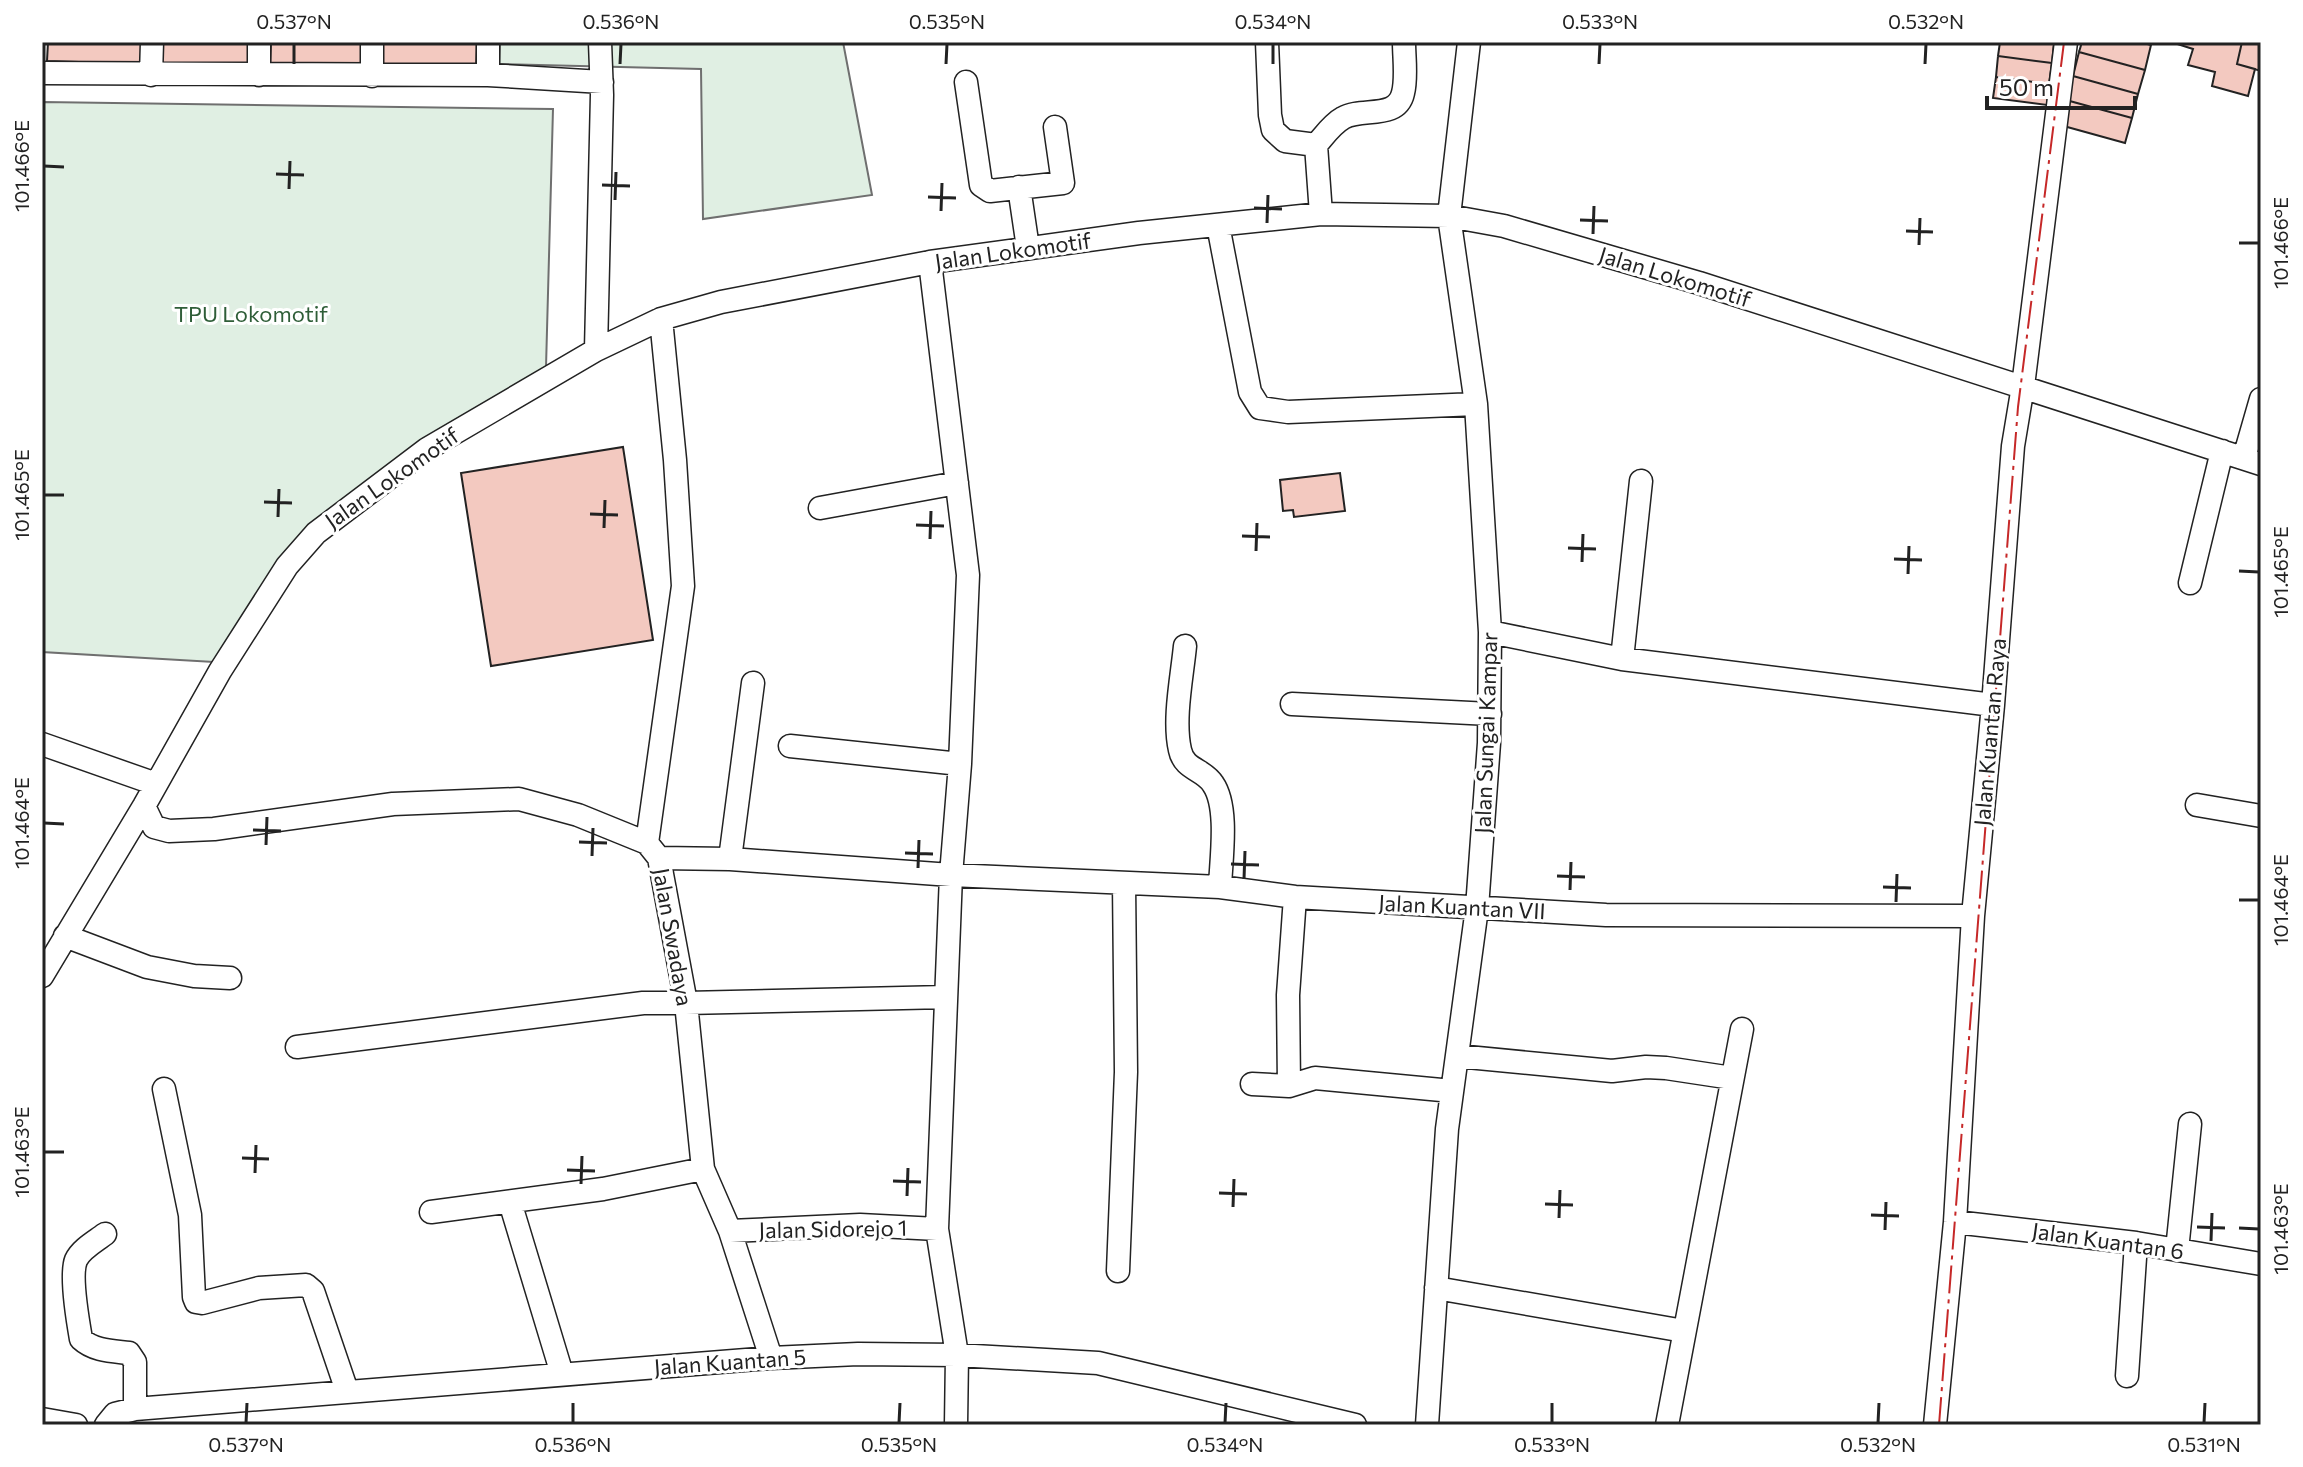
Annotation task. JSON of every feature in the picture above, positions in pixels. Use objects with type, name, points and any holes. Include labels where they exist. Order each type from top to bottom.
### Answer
[{"type":"street","points":[[151,75],[152,42]]},
{"type":"street","points":[[259,42],[259,75]]},
{"type":"street","points":[[372,42],[372,76]]},
{"type":"street","points":[[488,42],[488,75]]},
{"type":"street","points":[[596,350],[602,82],[600,42]]},
{"type":"street","points":[[1267,42],[1273,130],[1285,141],[1316,145]]},
{"type":"street","points":[[1321,214],[1316,145],[1343,118],[1355,113],[1391,110],[1399,103],[1404,93],[1404,42]]},
{"type":"street","name":"Jalan Sungai Kampar","points":[[1427,1425],[1447,1129],[1477,908],[1490,714],[1490,632],[1476,404],[1449,216],[1469,42]]},
{"type":"street","name":"Jalan Kuantan Raya","points":[[1935,1425],[1955,1222],[1973,916],[2013,446],[2066,42]]},
{"type":"street","points":[[42,73],[488,75],[602,82]]},
{"type":"street","points":[[966,82],[981,185],[990,191],[1063,183],[1055,127]]},
{"type":"street","points":[[1019,187],[1028,248]]},
{"type":"street","name":"Jalan Lokomotif","points":[[42,976],[144,806],[220,671],[287,566],[316,533],[427,449],[596,350],[661,319],[721,302],[930,262],[1218,225],[1321,214],[1449,216],[1504,226],[1699,283],[2252,461]]},
{"type":"street","points":[[1218,225],[1250,392],[1260,408],[1288,412],[1476,404]]},
{"type":"street","points":[[930,262],[968,575],[960,764],[951,875],[937,1229],[957,1355],[956,1425]]},
{"type":"street","name":"Jalan Swadaya","points":[[661,319],[683,586],[653,850],[686,1003],[703,1169],[730,1231],[771,1358]]},
{"type":"street","points":[[2252,461],[2261,399]]},
{"type":"street","points":[[2190,583],[2222,451]]},
{"type":"street","points":[[1622,659],[1641,481]]},
{"type":"street","points":[[820,508],[957,483]]},
{"type":"street","points":[[1490,632],[1622,659],[1993,705]]},
{"type":"street","points":[[1185,646],[1177,730],[1180,753],[1187,765],[1208,777],[1215,786],[1222,828],[1220,887]]},
{"type":"street","points":[[730,859],[753,683]]},
{"type":"street","points":[[1292,704],[1490,714]]},
{"type":"street","points":[[42,744],[156,784]]},
{"type":"street","points":[[790,746],[960,764]]},
{"type":"street","points":[[144,806],[154,827],[169,831],[214,829],[393,804],[519,799],[578,815],[653,850]]},
{"type":"street","points":[[2197,805],[2261,816]]},
{"type":"street","name":"Jalan Kuantan VII","points":[[653,850],[730,859],[951,875],[1220,887],[1295,897],[1606,915],[1973,916]]},
{"type":"street","points":[[1118,1271],[1126,1072],[1124,883]]},
{"type":"street","points":[[1289,1086],[1288,995],[1295,897]]},
{"type":"street","points":[[65,936],[147,967],[194,976],[230,978]]},
{"type":"street","points":[[297,1047],[643,1003],[946,997]]},
{"type":"street","points":[[1667,1425],[1742,1029]]},
{"type":"street","points":[[1457,1056],[1612,1071],[1666,1068],[1732,1078]]},
{"type":"street","points":[[1252,1084],[1289,1086],[1315,1078],[1452,1091]]},
{"type":"street","points":[[164,1089],[190,1215],[196,1302],[259,1288],[306,1285],[313,1291],[347,1391]]},
{"type":"street","points":[[2177,1250],[2190,1124]]},
{"type":"street","points":[[431,1212],[603,1189],[703,1169]]},
{"type":"street","points":[[510,1202],[562,1374]]},
{"type":"street","name":"Jalan Kuantan 6","points":[[1955,1222],[2136,1243],[2261,1264]]},
{"type":"street","name":"Jalan Sidorejo 1","points":[[730,1231],[860,1225],[937,1229]]},
{"type":"street","points":[[105,1234],[76,1261],[74,1279],[81,1339],[98,1349],[129,1353],[135,1362],[135,1409]]},
{"type":"street","points":[[2127,1376],[2136,1243]]},
{"type":"street","points":[[1436,1288],[1684,1331]]},
{"type":"street","name":"Jalan Kuantan 5","points":[[106,1425],[115,1414],[135,1409],[771,1358],[858,1354],[957,1355],[1108,1365],[1355,1425]]},
{"type":"street","points":[[42,1419],[76,1425]]},
{"type":"green space","points":[[500,42],[843,42],[872,195],[703,219],[701,69],[499,64]]},
{"type":"green space","name":"TPU Lokomotif","points":[[43,102],[553,109],[546,367],[300,539],[214,662],[42,652]]},
{"type":"building","points":[[48,42],[143,42],[142,64],[47,61]]},
{"type":"building","points":[[162,42],[256,42],[255,67],[161,65]]},
{"type":"building","points":[[271,42],[364,42],[363,67],[270,65]]},
{"type":"building","points":[[382,42],[477,42],[476,70],[382,68]]},
{"type":"building","points":[[2000,42],[2054,42],[2052,63],[1998,56]]},
{"type":"building","points":[[2082,42],[2140,42],[2151,45],[2145,70],[2079,52]]},
{"type":"building","points":[[2178,42],[2242,42],[2237,64],[2255,69],[2248,96],[2212,86],[2215,72],[2188,65],[2193,49]]},
{"type":"building","points":[[2242,42],[2261,42],[2261,71],[2237,64]]},
{"type":"building","points":[[2079,52],[2145,70],[2138,94],[2073,76]]},
{"type":"building","points":[[1998,56],[2052,63],[2049,84],[1996,77]]},
{"type":"building","points":[[2073,76],[2138,94],[2132,118],[2066,100]]},
{"type":"building","points":[[1996,77],[2049,84],[2047,105],[1993,98]]},
{"type":"building","points":[[2066,100],[2132,118],[2125,143],[2060,125]]},
{"type":"building","points":[[623,447],[653,640],[491,666],[461,473]]},
{"type":"building","points":[[1340,473],[1345,511],[1294,517],[1293,510],[1283,511],[1280,480]]},
{"type":"power","points":[[1939,1425],[2018,407],[2064,42]]}]
